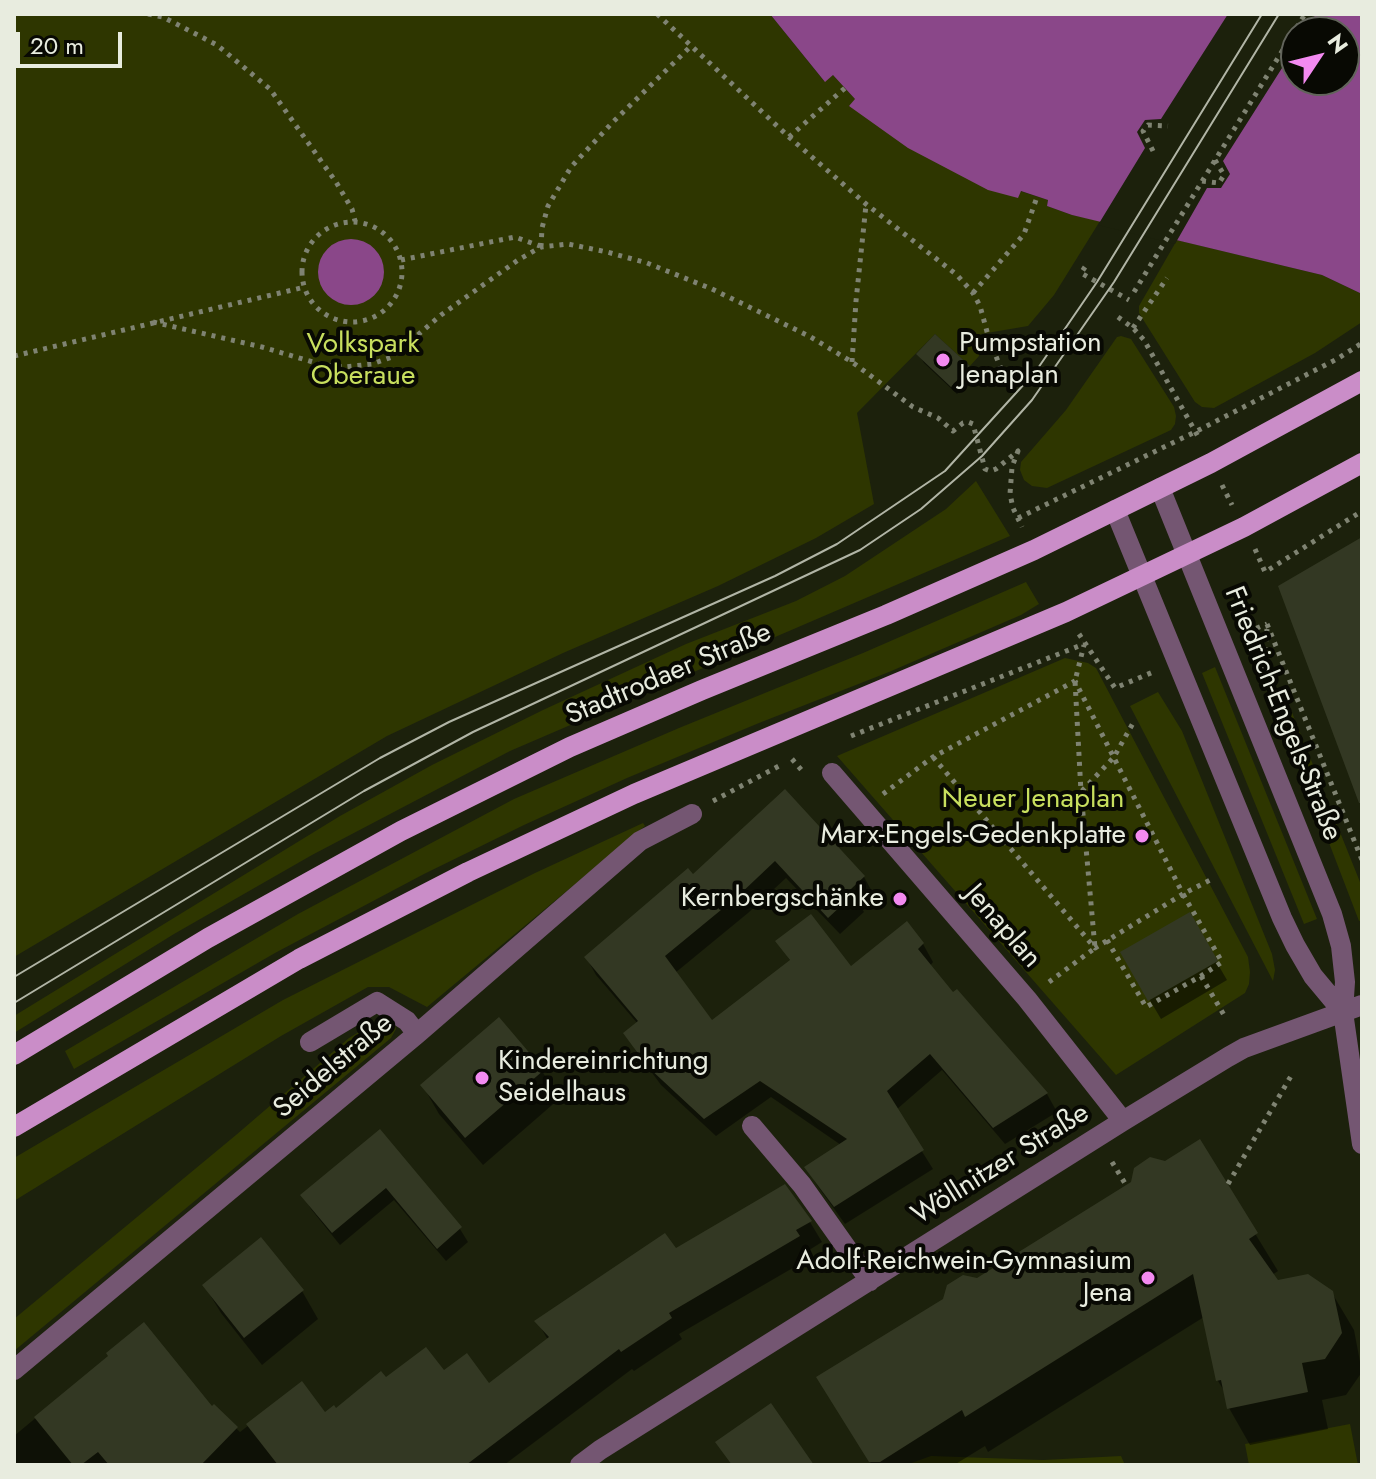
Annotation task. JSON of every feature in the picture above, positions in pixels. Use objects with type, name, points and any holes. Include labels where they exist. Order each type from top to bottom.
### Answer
[{"type":"main road","name":"Stadtrodaer Straße","points":[[14,1055],[208,938],[401,831],[556,754],[1034,550],[1236,450],[1362,381]]},
{"type":"main road","points":[[14,1127],[299,959],[468,872],[634,794],[1066,612],[1244,527],[1362,463]]},
{"type":"street","name":"Friedrich-Engels-Straße","points":[[1160,488],[1332,914],[1352,1008],[1362,1144]]},
{"type":"street","points":[[1115,510],[1282,918],[1313,976],[1352,1008]]},
{"type":"street","name":"Jenaplan","points":[[832,773],[1027,999],[1123,1121]]},
{"type":"street","name":"Seidelstraße","points":[[14,1370],[417,1034],[640,841],[692,814]]},
{"type":"street","points":[[310,1042],[377,1002],[407,1021],[417,1034]]},
{"type":"street","name":"Wöllnitzer Straße","points":[[580,1465],[1123,1121],[1244,1048],[1352,1008]]},
{"type":"street","points":[[752,1126],[802,1185],[870,1281]]},
{"type":"path","points":[[148,14],[163,17],[217,45],[270,89],[336,182],[352,209],[355,221]]},
{"type":"path","points":[[657,14],[866,204],[957,275],[980,306],[1004,376]]},
{"type":"path","points":[[1134,292],[1305,14]]},
{"type":"path","points":[[541,247],[548,206],[571,167],[691,46]]},
{"type":"path","points":[[789,137],[845,88]]},
{"type":"path","points":[[1153,151],[1143,131],[1148,125],[1168,126]]},
{"type":"path","points":[[1202,181],[1219,183],[1224,175],[1215,160]]},
{"type":"path","points":[[973,293],[1024,234],[1037,197]]},
{"type":"path","points":[[852,362],[866,204]]},
{"type":"path","points":[[355,221],[379,229],[389,238],[401,260],[402,275],[391,303],[366,320],[351,322],[336,319],[312,301],[302,273],[303,259],[317,236],[328,228],[355,221]]},
{"type":"path","points":[[401,260],[515,237],[541,247]]},
{"type":"path","points":[[153,322],[262,347],[323,365],[344,367],[372,364],[392,357],[441,315],[541,247],[568,244],[647,263],[712,289],[809,336],[852,362],[913,407],[938,418],[953,431],[963,423],[973,424],[985,469],[996,469],[1018,451],[1012,467],[1010,494],[1013,508],[1034,550]]},
{"type":"path","points":[[1085,267],[1081,273],[1129,300]]},
{"type":"path","points":[[1133,328],[1167,278]]},
{"type":"path","points":[[14,356],[305,287]]},
{"type":"path","points":[[1118,317],[1144,340],[1195,432]]},
{"type":"path","points":[[1018,518],[1195,432],[1362,343]]},
{"type":"path","points":[[1265,572],[1362,511]]},
{"type":"path","points":[[1066,612],[1115,688]]},
{"type":"path","points":[[1267,624],[1362,860]]},
{"type":"path","points":[[1084,644],[1075,681],[1095,948]]},
{"type":"path","points":[[851,736],[1084,644]]},
{"type":"path","points":[[1075,681],[1183,894],[1222,962],[1146,1007],[1107,940]]},
{"type":"path","points":[[864,809],[933,757],[1075,681]]},
{"type":"path","points":[[1081,792],[1114,757],[1133,723]]},
{"type":"path","points":[[933,757],[1095,948]]},
{"type":"path","points":[[692,814],[792,759]]},
{"type":"path","points":[[1027,999],[1107,940],[1212,879]]},
{"type":"path","points":[[1201,976],[1224,1015]]},
{"type":"path","points":[[1228,1184],[1291,1076]]},
{"type":"path","points":[[1112,1162],[1126,1185]]},
{"type":"green space","name":"Volkspark Oberaue","points":[[14,14],[770,14],[824,81],[833,75],[856,100],[849,106],[1018,197],[1020,191],[1048,200],[1047,206],[1100,221],[1054,295],[1028,326],[981,334],[979,356],[970,366],[935,334],[857,413],[874,504],[816,538],[718,586],[563,653],[387,736],[14,957]]},
{"type":"green space","points":[[1177,240],[1322,275],[1362,294],[1362,322],[1315,353],[1214,408],[1202,407],[1195,402],[1139,313],[1139,306]]},
{"type":"green space","points":[[1117,337],[1131,339],[1174,407],[1175,424],[1171,430],[1047,488],[1032,486],[1024,480],[1021,462],[1066,410]]},
{"type":"green space","points":[[976,481],[1010,536],[510,751],[312,855],[174,934],[14,1033],[14,1016],[340,816],[432,765],[543,710],[686,644],[796,601],[845,576],[946,509]]},
{"type":"green space","points":[[1026,582],[1039,604],[1021,615],[627,778],[524,825],[275,953],[74,1069],[65,1051],[298,914],[514,799]]},
{"type":"green space","name":"Neuer Jenaplan","points":[[1065,658],[1096,668],[1248,957],[1250,972],[1245,993],[1116,1075],[837,756]]},
{"type":"green space","points":[[1215,667],[1317,919],[1304,924],[1202,673]]},
{"type":"green space","points":[[1158,692],[1182,731],[1272,954],[1275,970],[1273,981],[1130,706]]},
{"type":"green space","points":[[1291,710],[1362,887],[1362,920],[1359,921],[1280,715]]},
{"type":"green space","points":[[643,823],[645,826],[427,1007],[389,987],[368,987],[281,1036],[14,1201],[14,1158],[283,1000],[535,873]]},
{"type":"green space","points":[[387,1018],[394,1021],[396,1029],[391,1038],[14,1351],[14,1319],[349,1038],[378,1020]]},
{"type":"green space","points":[[1350,1424],[1358,1465],[1249,1465],[1245,1444]]},
{"type":"green space","points":[[931,1456],[1043,1460],[1121,1456],[1125,1465],[906,1465]]},
{"type":"shaded area","points":[[770,14],[1362,14],[1362,294],[1322,275],[1072,215],[1047,206],[1048,200],[1021,191],[1018,198],[988,190],[908,148],[849,106],[855,99],[833,75],[825,82]]},
{"type":"shaded area","points":[[351,239],[374,249],[384,272],[374,295],[351,305],[328,295],[318,272],[328,249]]},
{"type":"pier","points":[[1228,14],[1316,14],[1280,16],[1280,71],[1223,161],[1230,174],[1221,188],[1207,188],[1175,244],[1098,225],[1145,148],[1137,132],[1145,120],[1161,119]]},
{"type":"building","name":"Pumpstation Jenaplan","points":[[935,334],[970,366],[951,387],[916,354]]},
{"type":"building","points":[[1362,537],[1362,803],[1359,803],[1278,586]]},
{"type":"building","points":[[785,789],[865,876],[851,889],[855,893],[828,918],[775,861],[665,956],[712,1020],[790,960],[775,941],[811,914],[851,966],[907,921],[924,943],[918,949],[953,992],[957,989],[1048,1093],[993,1128],[930,1054],[887,1091],[924,1150],[834,1207],[804,1167],[847,1139],[760,1081],[704,1119],[648,1067],[623,1033],[638,1021],[584,957],[688,868],[693,874]]},
{"type":"building","points":[[1190,912],[1218,961],[1148,1001],[1120,952]]},
{"type":"building","name":"Kindereinrichtung Seidelhaus","points":[[499,1017],[544,1070],[465,1138],[420,1085]]},
{"type":"building","points":[[380,1129],[462,1227],[437,1249],[386,1188],[332,1233],[300,1195]]},
{"type":"building","points":[[1200,1139],[1258,1233],[1249,1239],[1278,1280],[1308,1274],[1333,1291],[1342,1333],[1325,1359],[1302,1363],[1308,1392],[1227,1409],[1221,1380],[1216,1381],[1193,1274],[965,1417],[962,1410],[880,1462],[869,1462],[816,1377],[943,1299],[947,1285],[963,1275],[977,1278],[1131,1182],[1134,1168],[1150,1157],[1165,1161]]},
{"type":"building","points":[[785,1184],[812,1221],[796,1230],[800,1236],[669,1313],[672,1318],[621,1352],[619,1349],[466,1465],[278,1465],[246,1424],[302,1381],[325,1412],[334,1405],[336,1408],[381,1371],[386,1377],[426,1347],[444,1370],[467,1353],[489,1383],[549,1337],[534,1321],[665,1233],[676,1248]]},
{"type":"building","points":[[261,1237],[304,1290],[244,1338],[202,1285]]},
{"type":"building","points":[[144,1322],[212,1406],[214,1404],[238,1427],[201,1465],[109,1465],[98,1452],[81,1465],[73,1465],[34,1417]]},
{"type":"building","points":[[771,1403],[814,1465],[732,1465],[715,1442]]},
{"type":"tram line","points":[[14,977],[380,758],[449,722],[775,576],[837,544],[945,471],[1036,371],[1097,282],[1262,14]]},
{"type":"tram line","points":[[14,1003],[364,791],[473,732],[860,550],[921,509],[982,456],[1032,400],[1114,282],[1279,14]]},
{"type":"place","name":"Pumpstation Jenaplan","points":[[943,360]]},
{"type":"place","name":"Marx-Engels-Gedenkplatte","points":[[1142,836]]},
{"type":"place","name":"Kernbergschänke","points":[[900,899]]},
{"type":"place","name":"Kindereinrichtung Seidelhaus","points":[[482,1078]]},
{"type":"place","name":"Adolf-Reichwein-Gymnasium Jena","points":[[1148,1278]]}]
